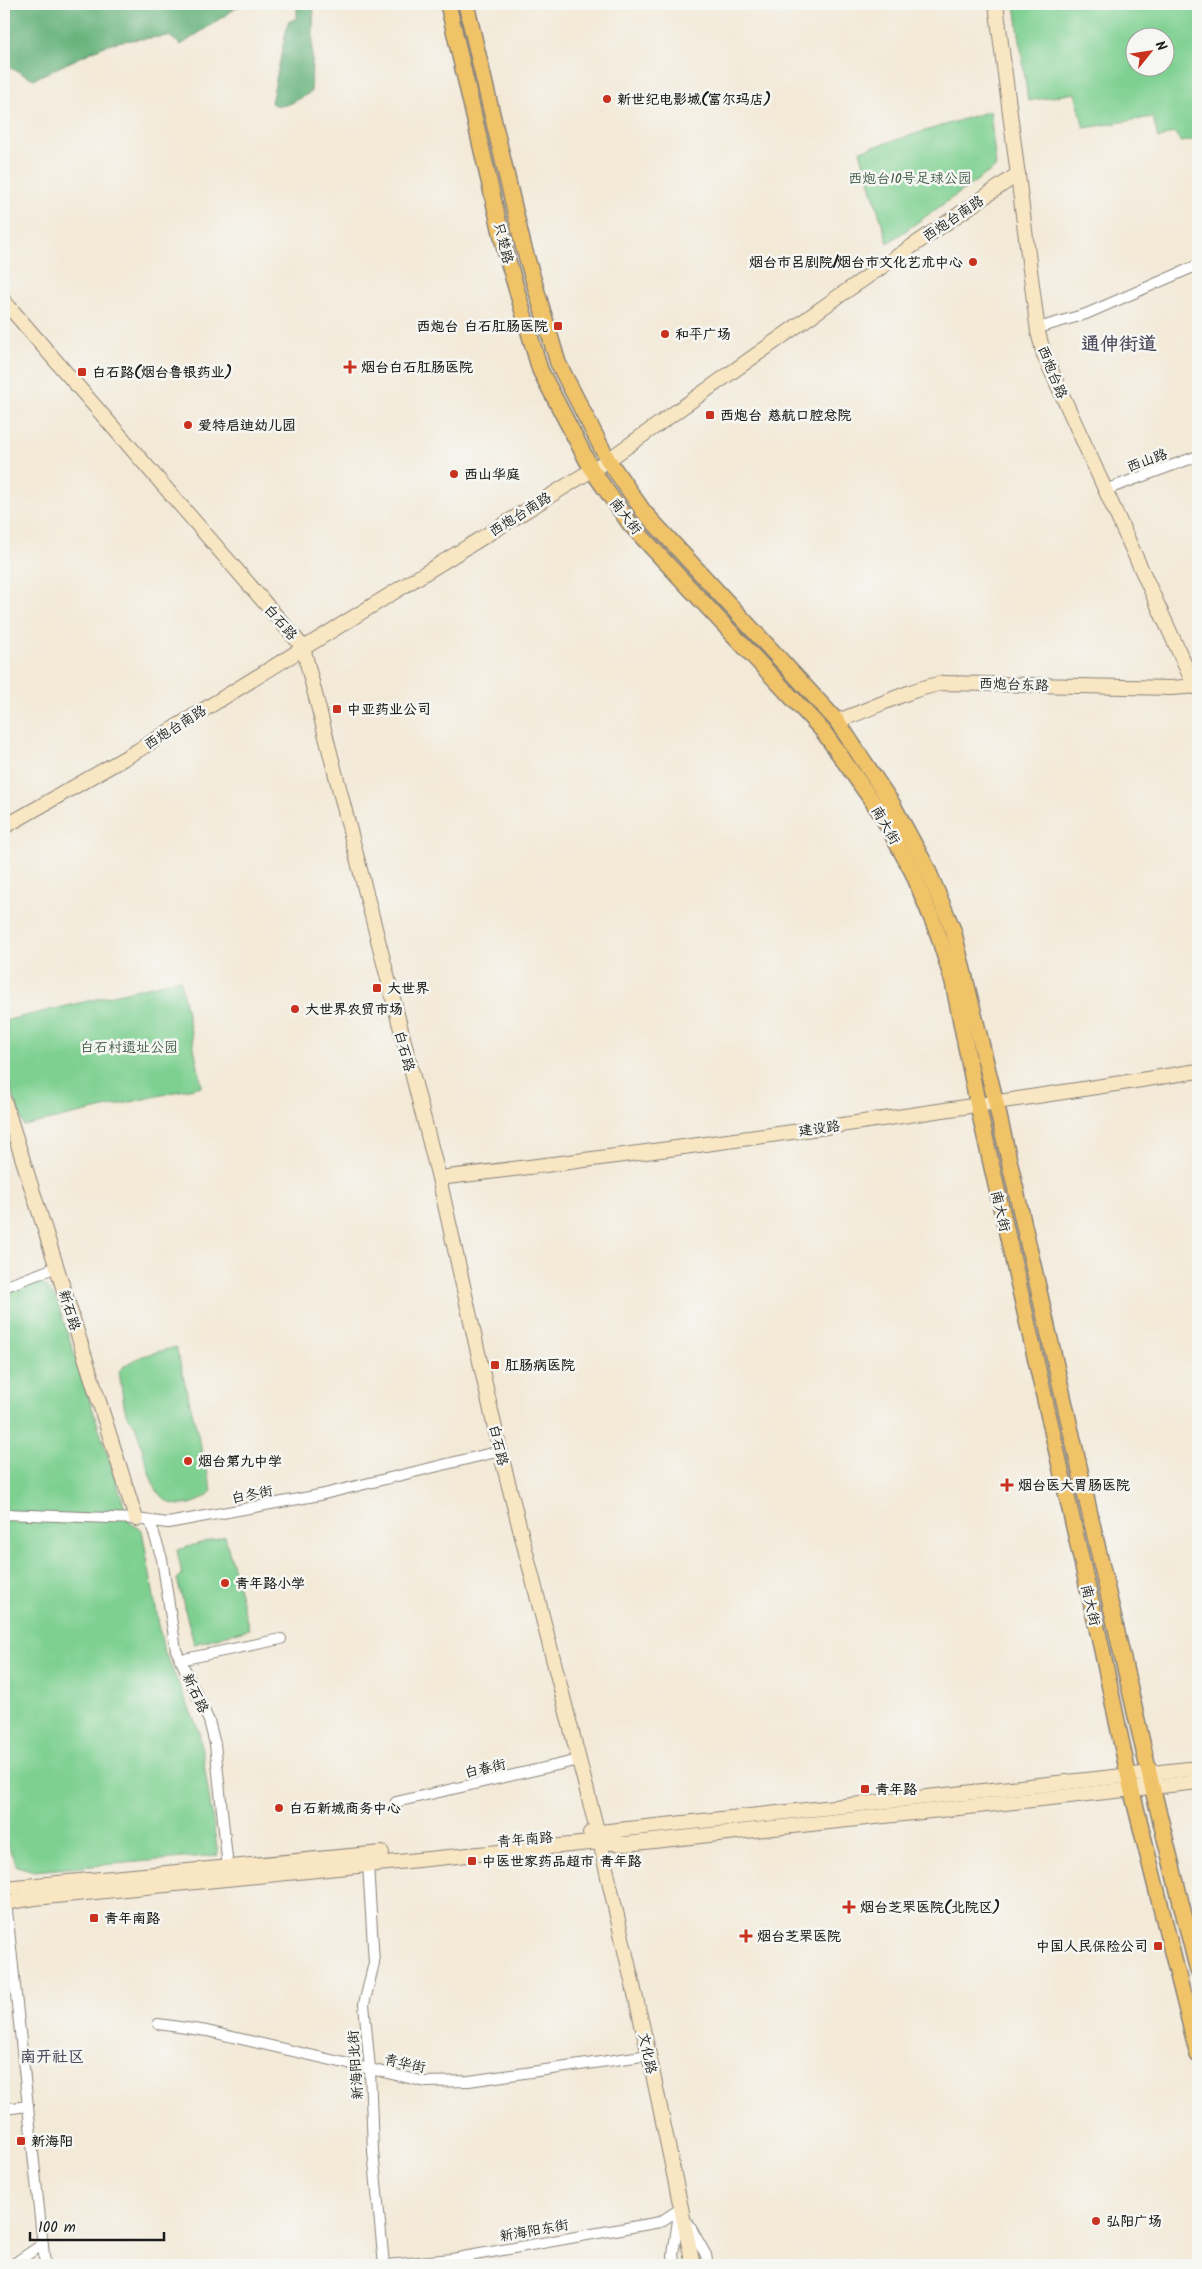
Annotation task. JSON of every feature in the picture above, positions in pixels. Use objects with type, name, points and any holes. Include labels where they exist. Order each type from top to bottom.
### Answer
[{"type":"main road","name":"只楚路","points":[[448,4],[505,250],[540,370],[592,470]]},
{"type":"main road","name":"只楚路","points":[[466,4],[523,245],[558,363],[608,460]]},
{"type":"main road","name":"南大街","points":[[608,460],[644,512],[837,720],[893,805],[926,868],[949,921],[996,1103],[1150,1779],[1198,1971]]},
{"type":"main road","name":"南大街","points":[[592,470],[630,524],[823,732],[880,812],[913,873],[938,934],[953,982],[978,1106],[1102,1650],[1129,1781],[1198,2055]]},
{"type":"street","name":"西炮台路","points":[[990,4],[997,10],[1038,328],[1044,355],[1197,688]]},
{"type":"street","name":"西炮台南路","points":[[4,827],[137,751],[608,460],[840,296],[1018,174]]},
{"type":"street","points":[[1038,328],[1086,314],[1198,265]]},
{"type":"street","name":"白石路","points":[[4,301],[303,647],[439,1178],[500,1451],[599,1837]]},
{"type":"street","name":"西山路","points":[[1105,490],[1198,456]]},
{"type":"street","name":"西炮台东路","points":[[837,720],[860,713],[920,687],[943,682],[1197,688]]},
{"type":"street","name":"建设路","points":[[439,1178],[602,1159],[978,1106],[1198,1071]]},
{"type":"street","name":"新石路","points":[[4,1100],[57,1267],[143,1520],[162,1559],[176,1650],[209,1721],[215,1744],[228,1868]]},
{"type":"street","points":[[4,1287],[57,1267]]},
{"type":"street","name":"白冬街","points":[[4,1514],[143,1520],[168,1523],[311,1497],[500,1451]]},
{"type":"street","points":[[180,1660],[281,1639]]},
{"type":"street","name":"白春街","points":[[396,1802],[579,1760]]},
{"type":"street","points":[[599,1837],[1150,1779],[1198,1768]]},
{"type":"street","points":[[1150,1779],[1198,1782]]},
{"type":"street","name":"青年南路","points":[[4,1886],[599,1837]]},
{"type":"street","name":"青年南路","points":[[5,1903],[35,1898],[368,1864],[599,1837]]},
{"type":"street","name":"文化路","points":[[599,1837],[649,2055],[691,2258]]},
{"type":"street","name":"新海阳北街","points":[[368,1864],[374,1963],[364,2004],[370,2069],[373,2151],[386,2265]]},
{"type":"street","points":[[4,1886],[45,2265]]},
{"type":"street","name":"青华街","points":[[158,2024],[207,2031],[426,2082],[468,2081],[649,2055]]},
{"type":"street","points":[[4,2109],[28,2106]]},
{"type":"street","points":[[675,2265],[673,2255],[680,2208]]},
{"type":"street","points":[[680,2208],[706,2255],[708,2265]]},
{"type":"street","name":"新海阳东街","points":[[386,2265],[453,2262],[660,2222],[680,2208]]},
{"type":"street","points":[[12,2265],[43,2244]]},
{"type":"green space","points":[[4,4],[242,4],[181,45],[169,36],[122,41],[106,45],[34,79],[4,65]]},
{"type":"green space","points":[[297,4],[314,4],[311,92],[291,103],[281,106],[271,103],[288,22],[297,18]]},
{"type":"green space","points":[[1015,4],[1198,4],[1198,111],[1194,112],[1197,139],[1181,142],[1174,132],[1158,139],[1153,117],[1084,128],[1075,93],[1028,101]]},
{"type":"green space","name":"西炮台10号足球公园","points":[[990,111],[996,167],[888,243],[860,151]]},
{"type":"green space","name":"白石村遗址公园","points":[[180,979],[202,1086],[24,1126],[4,1069],[4,1021]]},
{"type":"green space","points":[[39,1280],[56,1298],[130,1523],[142,1530],[163,1648],[199,1731],[218,1855],[34,1871],[17,1866],[4,1838],[4,1293]]},
{"type":"green space","points":[[176,1347],[212,1491],[196,1502],[183,1505],[170,1503],[164,1499],[154,1486],[136,1428],[126,1412],[119,1371],[138,1358]]},
{"type":"green space","points":[[225,1536],[249,1629],[194,1644],[177,1579],[182,1575],[177,1550]]},
{"type":"place","name":"新世纪电影城(富尔玛店)","points":[[607,99]]},
{"type":"place","name":"烟台市吕剧院/烟台市文化艺术中心","points":[[973,262]]},
{"type":"place","name":"西炮台 白石肛肠医院","points":[[558,326]]},
{"type":"place","name":"和平广场","points":[[665,334]]},
{"type":"place","name":"烟台白石肛肠医院","points":[[350,367]]},
{"type":"place","name":"白石路(烟台鲁银药业)","points":[[82,372]]},
{"type":"place","name":"西炮台 慈航口腔总院","points":[[710,415]]},
{"type":"place","name":"爱特启迪幼儿园","points":[[188,425]]},
{"type":"place","name":"西山华庭","points":[[454,474]]},
{"type":"place","name":"中亚药业公司","points":[[337,709]]},
{"type":"place","name":"大世界","points":[[377,988]]},
{"type":"place","name":"大世界农贸市场","points":[[295,1009]]},
{"type":"place","name":"肛肠病医院","points":[[495,1365]]},
{"type":"place","name":"烟台第九中学","points":[[188,1461]]},
{"type":"place","name":"烟台医大胃肠医院","points":[[1007,1485]]},
{"type":"place","name":"青年路小学","points":[[225,1583]]},
{"type":"place","name":"青年路","points":[[865,1789]]},
{"type":"place","name":"白石新城商务中心","points":[[279,1808]]},
{"type":"place","name":"中医世家药品超市 青年路","points":[[472,1861]]},
{"type":"place","name":"烟台芝罘医院(北院区)","points":[[849,1907]]},
{"type":"place","name":"青年南路","points":[[94,1918]]},
{"type":"place","name":"烟台芝罘医院","points":[[746,1936]]},
{"type":"place","name":"中国人民保险公司","points":[[1158,1946]]},
{"type":"place","name":"新海阳","points":[[21,2141]]},
{"type":"place","name":"弘阳广场","points":[[1096,2221]]},
{"type":"district","name":"通伸街道","points":[[1119,343]]},
{"type":"district","name":"南开社区","points":[[52,2056]]}]
